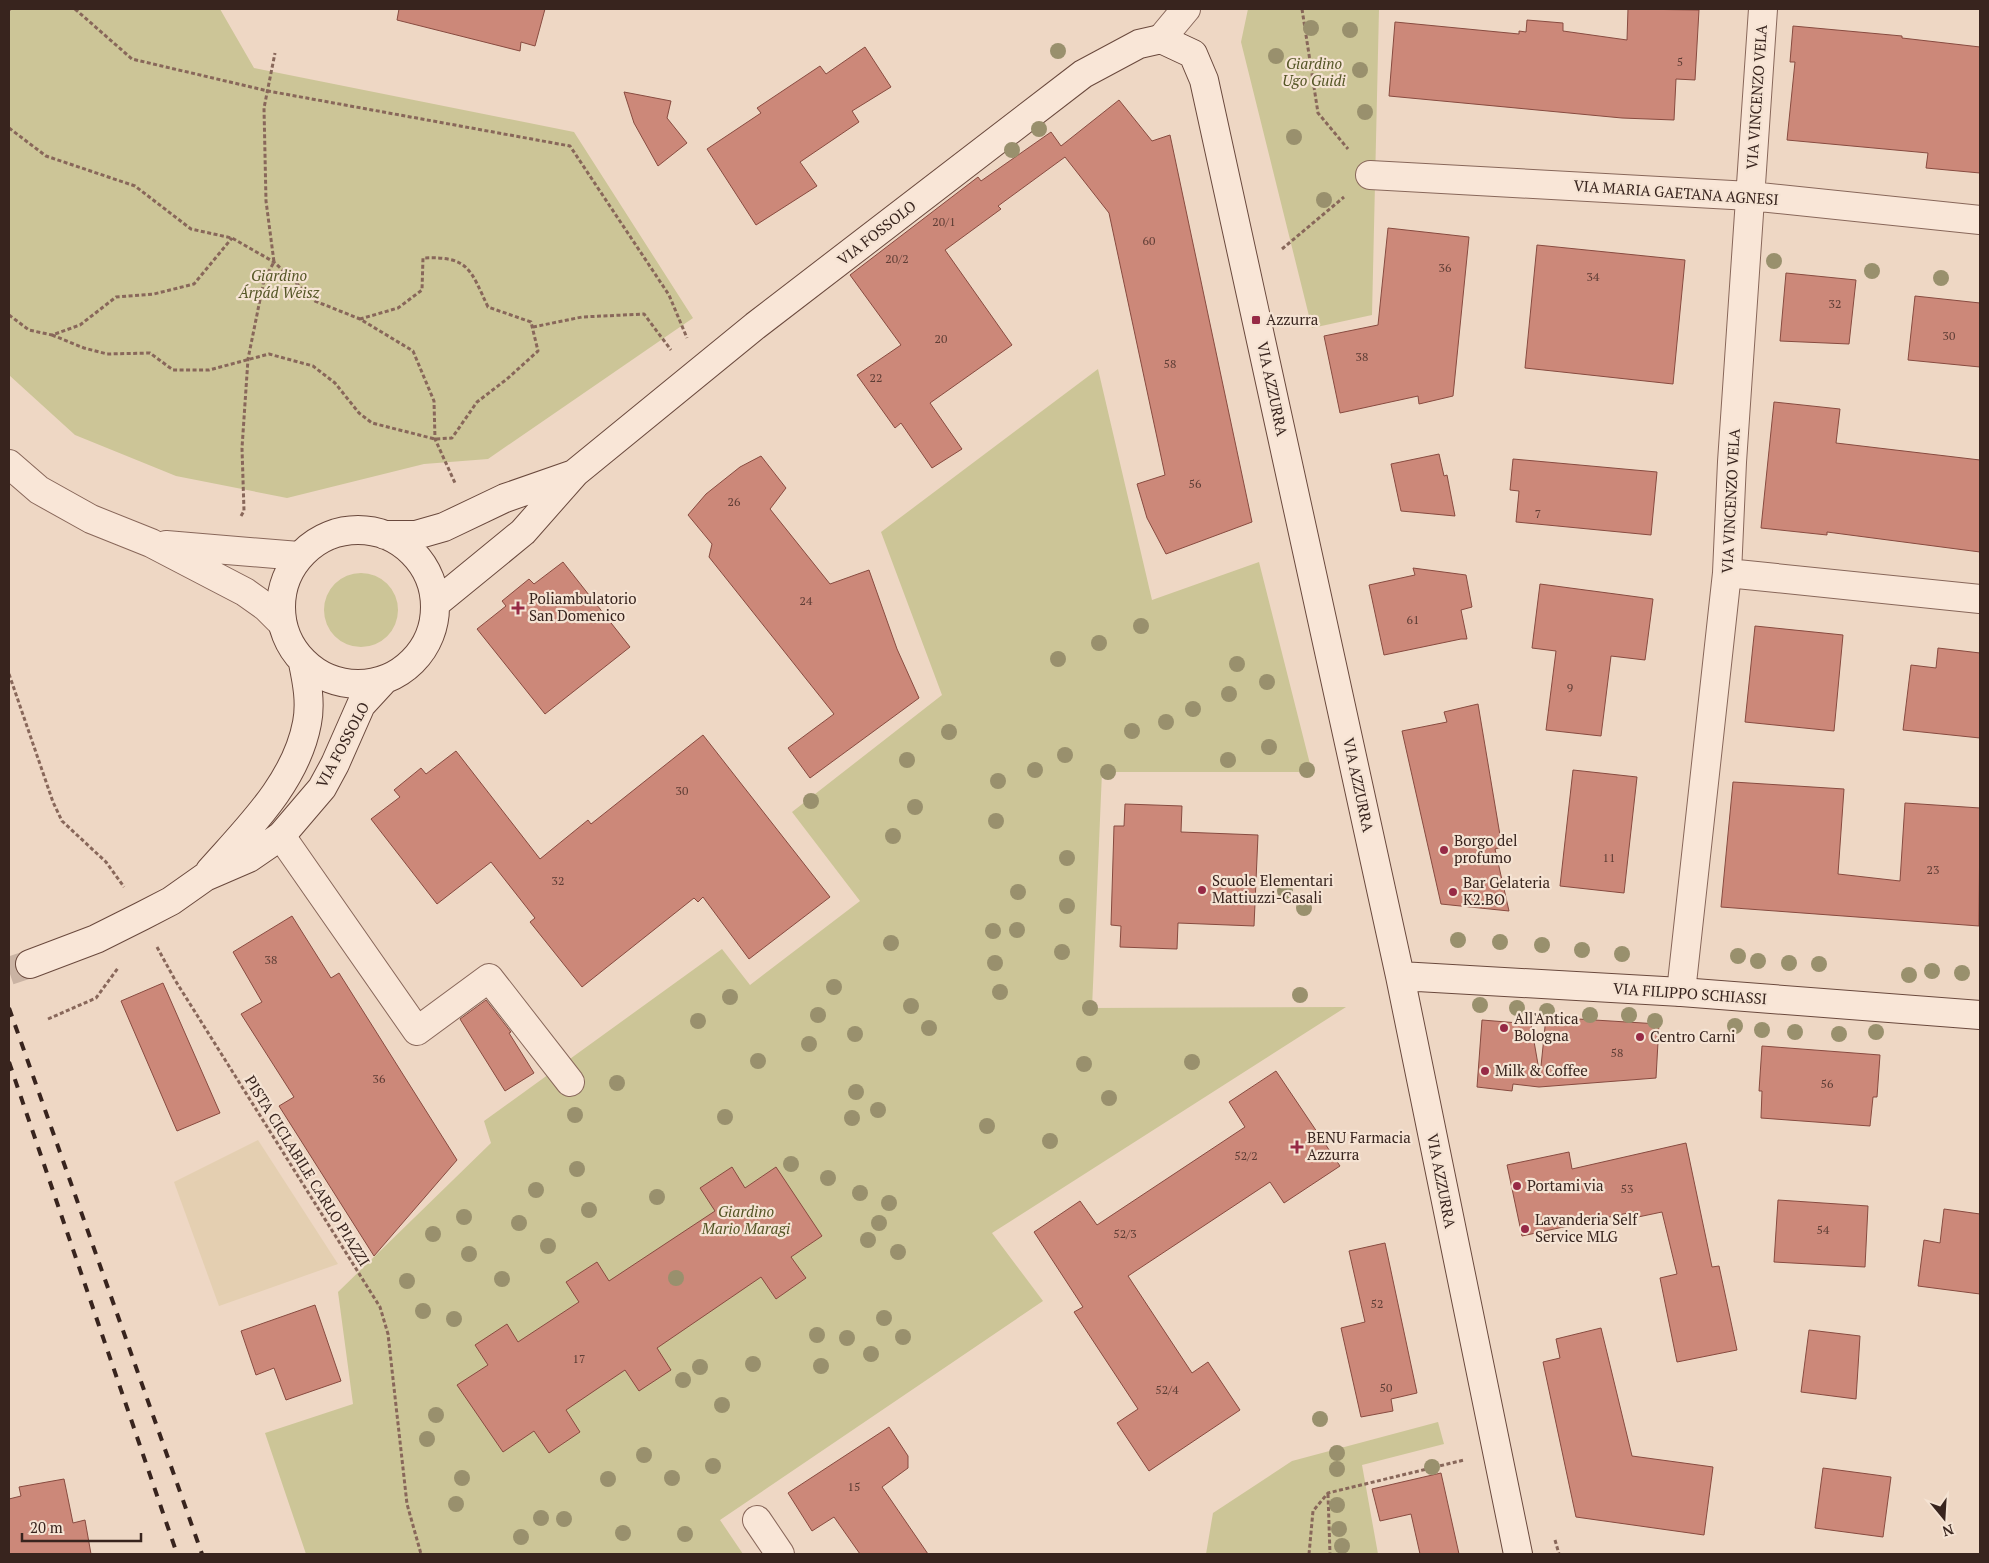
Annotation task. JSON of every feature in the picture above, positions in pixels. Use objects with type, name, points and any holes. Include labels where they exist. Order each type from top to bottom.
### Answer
[{"type":"street","points":[[1161,39],[1186,9]]},
{"type":"street","name":"VIA VINCENZO VELA","points":[[1681,992],[1727,573],[1763,9]]},
{"type":"street","name":"VIA FOSSOLO","points":[[435,604],[523,532],[575,474],[755,326],[1083,74],[1113,56],[1139,44],[1161,39]]},
{"type":"street","name":"VIA AZZURRA","points":[[1161,39],[1194,54],[1204,80],[1400,976],[1518,1554]]},
{"type":"street","name":"VIA MARIA GAETANA AGNESI","points":[[1370,175],[1750,196],[1980,220]]},
{"type":"street","points":[[9,464],[39,490],[91,519],[150,543],[244,592],[266,607],[281,622]]},
{"type":"street","name":"VIA FOSSOLO","points":[[385,535],[416,535],[444,527],[505,498],[575,474]]},
{"type":"street","points":[[362,530],[385,535],[402,543],[422,562],[431,582],[435,604],[430,636],[422,651],[399,674],[384,680],[356,686],[327,679],[303,663],[289,644],[281,622],[280,598],[286,576],[299,556],[317,541],[339,532],[362,530]]},
{"type":"street","points":[[150,543],[228,552],[299,556]]},
{"type":"street","points":[[1727,573],[1980,599]]},
{"type":"street","name":"VIA FOSSOLO","points":[[205,877],[262,811],[294,763],[308,722],[308,689],[303,663]]},
{"type":"street","name":"VIA FOSSOLO","points":[[30,964],[96,939],[142,916],[171,901],[205,877],[249,858],[281,836],[322,788],[336,764],[361,705],[384,680]]},
{"type":"street","points":[[281,836],[418,1031],[489,978],[570,1082]]},
{"type":"street","name":"VIA FILIPPO SCHIASSI","points":[[1400,976],[1681,992],[1980,1015]]},
{"type":"street","points":[[757,1520],[780,1554]]},
{"type":"path","points":[[75,9],[132,59],[268,91],[570,146],[669,295],[698,374]]},
{"type":"path","points":[[1282,249],[1370,175],[1318,113],[1302,9]]},
{"type":"path","points":[[240,519],[244,511],[242,448],[248,359],[264,280],[274,262],[266,201],[264,108],[275,53]]},
{"type":"path","points":[[9,128],[46,156],[135,186],[191,230],[232,238],[274,262],[315,301],[360,319],[413,351],[434,401],[434,439],[449,474],[458,487]]},
{"type":"path","points":[[52,335],[80,326],[116,296],[154,294],[194,284],[232,238]]},
{"type":"path","points":[[9,315],[29,330],[52,335],[84,348],[107,354],[150,353],[173,370],[209,370],[269,354],[313,366],[335,383],[359,413],[372,423],[434,439],[452,438],[477,402],[538,351],[531,322],[488,307],[470,270],[446,257],[423,258],[422,290],[398,308],[360,319]]},
{"type":"path","points":[[533,327],[582,317],[644,314],[666,345],[698,374]]},
{"type":"path","points":[[9,674],[53,802],[62,821],[106,862],[127,891]]},
{"type":"path","name":"PISTA CICLABILE CARLO PIAZZI","points":[[148,950],[157,947],[180,988],[380,1307],[388,1334],[407,1504],[421,1554]]},
{"type":"path","points":[[48,1019],[96,998],[124,962]]},
{"type":"path","points":[[1310,1554],[1313,1511],[1328,1493],[1466,1459]]},
{"type":"path","points":[[1328,1493],[1330,1554]]},
{"type":"path","points":[[1555,1540],[1559,1554]]},
{"type":"shaded area","points":[[258,1140],[338,1264],[219,1306],[174,1182]]},
{"type":"green space","name":"Giardino Árpád Weisz","points":[[9,9],[220,9],[254,68],[574,132],[693,318],[488,459],[424,464],[287,498],[176,476],[75,435],[9,375]]},
{"type":"green space","name":"Giardino Ugo Guidi","points":[[1248,9],[1379,9],[1372,315],[1312,328],[1241,42]]},
{"type":"green space","name":"Giardino Mario Maragi","points":[[1098,369],[1152,600],[1259,562],[1312,772],[1102,772],[1092,1008],[1346,1007],[992,1233],[1043,1301],[720,1520],[743,1554],[306,1554],[265,1433],[353,1404],[338,1292],[491,1143],[484,1121],[722,949],[750,985],[860,901],[792,812],[942,695],[881,532]]},
{"type":"green space","points":[[354,573],[368,573],[382,579],[392,589],[398,603],[396,624],[382,641],[368,647],[354,647],[340,641],[330,631],[324,617],[324,603],[330,589],[340,579]]},
{"type":"green space","points":[[1438,1422],[1444,1444],[1362,1465],[1378,1554],[1206,1554],[1213,1513],[1292,1461]]},
{"type":"building","points":[[399,9],[545,9],[535,46],[521,42],[520,51],[397,20]]},
{"type":"building","points":[[1628,9],[1699,10],[1695,80],[1676,79],[1674,120],[1622,118],[1389,96],[1395,22],[1519,34],[1519,31],[1526,32],[1527,20],[1563,23],[1563,31],[1627,40]]},
{"type":"building","points":[[1793,26],[1902,36],[1902,38],[1980,47],[1980,173],[1926,168],[1928,153],[1787,140],[1795,62],[1790,62]]},
{"type":"building","points":[[865,47],[891,87],[852,111],[859,122],[800,162],[817,186],[756,225],[707,149],[761,113],[757,108],[820,66],[826,74]]},
{"type":"building","points":[[624,92],[671,101],[667,118],[687,143],[658,166],[634,123]]},
{"type":"building","points":[[1119,100],[1152,141],[1170,135],[1252,522],[1166,554],[1147,518],[1137,484],[1165,475],[1109,213],[1065,157],[998,206],[1001,209],[945,250],[1012,345],[930,403],[962,449],[932,468],[901,423],[895,428],[857,375],[901,345],[850,275],[978,177],[981,181],[1051,132],[1061,146]]},
{"type":"building","points":[[1388,228],[1469,237],[1453,396],[1419,404],[1418,396],[1340,413],[1324,336],[1378,325]]},
{"type":"building","points":[[1537,245],[1685,260],[1673,384],[1525,368]]},
{"type":"building","points":[[1786,273],[1856,280],[1849,344],[1780,341]]},
{"type":"building","points":[[1915,296],[1980,303],[1980,367],[1908,360]]},
{"type":"building","points":[[1774,402],[1840,409],[1836,443],[1980,460],[1980,552],[1827,532],[1827,535],[1761,528]]},
{"type":"building","points":[[1439,454],[1444,476],[1447,475],[1455,516],[1401,511],[1391,464]]},
{"type":"building","points":[[761,456],[786,488],[770,509],[830,584],[869,570],[897,649],[919,698],[810,778],[788,748],[834,714],[709,557],[712,544],[688,515],[706,494],[740,467]]},
{"type":"building","points":[[1513,459],[1657,472],[1651,535],[1516,522],[1519,491],[1510,490]]},
{"type":"building","points":[[563,562],[630,647],[545,714],[477,629],[506,606],[502,601],[529,579],[534,584]]},
{"type":"building","points":[[1413,568],[1466,575],[1472,607],[1461,610],[1467,639],[1384,655],[1369,585],[1415,575]]},
{"type":"building","points":[[1540,584],[1653,599],[1645,660],[1611,656],[1601,736],[1546,730],[1556,651],[1532,648]]},
{"type":"building","points":[[1755,626],[1843,635],[1834,731],[1745,722]]},
{"type":"building","points":[[1938,648],[1980,653],[1980,738],[1903,730],[1911,665],[1936,668]]},
{"type":"building","points":[[1478,704],[1502,847],[1495,849],[1509,911],[1441,904],[1402,731],[1447,722],[1444,712]]},
{"type":"building","points":[[703,735],[830,897],[749,959],[703,897],[698,902],[694,898],[582,987],[530,922],[535,918],[491,862],[437,904],[371,819],[400,797],[394,790],[421,768],[426,774],[456,751],[540,859],[588,820],[591,824]]},
{"type":"building","points":[[1573,770],[1637,777],[1624,893],[1560,886]]},
{"type":"building","points":[[1733,782],[1844,789],[1838,874],[1900,881],[1905,803],[1980,808],[1979,926],[1721,907]]},
{"type":"building","points":[[1125,804],[1182,806],[1181,832],[1258,835],[1254,926],[1178,923],[1177,949],[1120,947],[1121,926],[1111,925],[1114,826],[1124,826]]},
{"type":"building","points":[[292,916],[331,978],[339,973],[457,1160],[374,1256],[279,1106],[294,1097],[241,1014],[262,1002],[233,952]]},
{"type":"building","points":[[163,983],[220,1113],[177,1131],[121,1001]]},
{"type":"building","points":[[486,1000],[511,1032],[509,1033],[534,1073],[505,1091],[460,1019]]},
{"type":"building","points":[[1546,1017],[1659,1024],[1656,1078],[1539,1087],[1513,1084],[1512,1091],[1477,1087],[1482,1020],[1531,1024],[1540,1076]]},
{"type":"building","points":[[1762,1046],[1880,1055],[1877,1097],[1873,1097],[1870,1126],[1761,1118],[1762,1091],[1759,1091]]},
{"type":"building","points":[[1276,1071],[1340,1166],[1284,1203],[1270,1182],[1128,1276],[1192,1373],[1208,1362],[1240,1410],[1149,1471],[1117,1423],[1138,1409],[1074,1312],[1083,1307],[1034,1232],[1080,1201],[1097,1225],[1245,1127],[1229,1102]]},
{"type":"building","points":[[1686,1143],[1712,1267],[1719,1266],[1737,1350],[1677,1362],[1660,1278],[1677,1274],[1662,1212],[1638,1217],[1637,1211],[1522,1236],[1507,1165],[1569,1152],[1572,1169]]},
{"type":"building","points":[[732,1167],[745,1188],[776,1167],[822,1236],[791,1257],[806,1278],[776,1299],[761,1277],[657,1348],[671,1370],[639,1391],[625,1370],[566,1410],[580,1432],[549,1453],[534,1431],[503,1452],[457,1385],[488,1365],[475,1345],[507,1324],[518,1342],[579,1302],[566,1282],[597,1262],[609,1281],[715,1211],[700,1188]]},
{"type":"building","points":[[1778,1200],[1868,1206],[1865,1267],[1774,1262]]},
{"type":"building","points":[[1944,1209],[1980,1214],[1980,1294],[1918,1286],[1924,1240],[1940,1243]]},
{"type":"building","points":[[1385,1243],[1417,1393],[1391,1399],[1393,1411],[1361,1417],[1341,1328],[1365,1322],[1349,1251]]},
{"type":"building","points":[[315,1305],[341,1381],[286,1400],[274,1368],[256,1375],[241,1331]]},
{"type":"building","points":[[1601,1328],[1632,1456],[1713,1467],[1704,1535],[1576,1517],[1543,1362],[1560,1358],[1556,1339]]},
{"type":"building","points":[[1809,1330],[1860,1336],[1856,1399],[1801,1392]]},
{"type":"building","points":[[889,1427],[908,1456],[908,1468],[882,1487],[928,1554],[860,1554],[834,1517],[812,1531],[788,1493]]},
{"type":"building","points":[[1823,1468],[1891,1477],[1883,1537],[1815,1528]]},
{"type":"building","points":[[1441,1473],[1459,1554],[1420,1554],[1411,1514],[1380,1521],[1372,1489]]},
{"type":"building","points":[[64,1479],[73,1523],[85,1520],[91,1554],[9,1554],[9,1499],[21,1496],[19,1487]]},
{"type":"tunnel","points":[[9,971],[30,964]]},
{"type":"railway","points":[[9,1008],[202,1554]]},
{"type":"railway","points":[[9,1062],[177,1554]]},
{"type":"place","name":"Azzurra","points":[[1256,320]]},
{"type":"place","name":"Poliambulatorio San Domenico","points":[[518,608]]},
{"type":"place","name":"Borgo del profumo","points":[[1444,850]]},
{"type":"place","name":"Scuole Elementari Mattiuzzi-Casali","points":[[1202,890]]},
{"type":"place","name":"Bar Gelateria K2.BO","points":[[1453,892]]},
{"type":"place","name":"All'Antica Bologna","points":[[1504,1028]]},
{"type":"place","name":"Centro Carni","points":[[1640,1037]]},
{"type":"place","name":"Milk & Coffee","points":[[1485,1071]]},
{"type":"place","name":"BENU Farmacia Azzurra","points":[[1297,1147]]},
{"type":"place","name":"Portami via","points":[[1517,1186]]},
{"type":"place","name":"Lavanderia Self Service MLG","points":[[1525,1229]]}]
